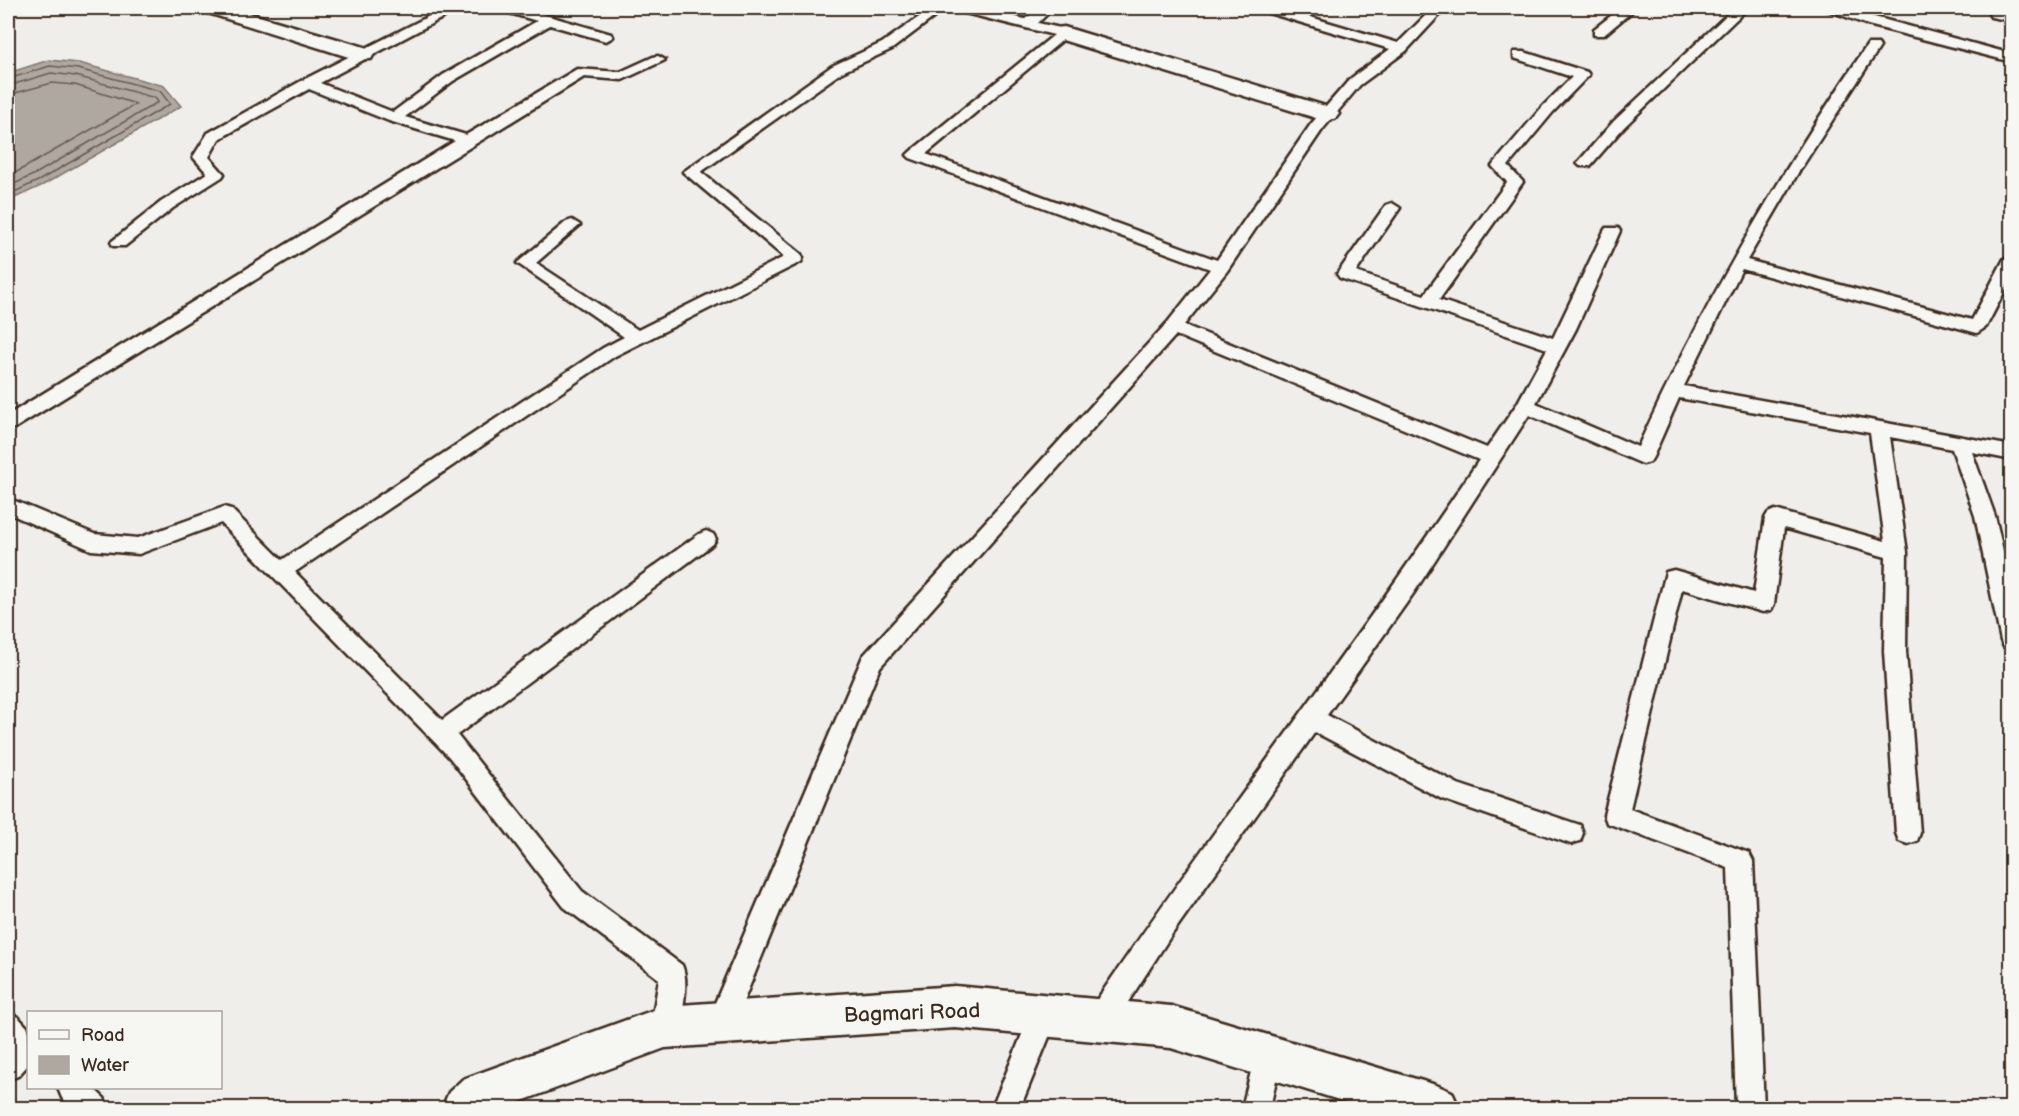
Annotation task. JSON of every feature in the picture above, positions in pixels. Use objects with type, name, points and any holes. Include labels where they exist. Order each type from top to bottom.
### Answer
[{"type":"street","points":[[212,8],[363,54]]},
{"type":"street","points":[[1064,33],[1327,114]]},
{"type":"street","name":"Bagmari Road","points":[[465,1108],[479,1095],[665,1028],[955,1007],[1171,1027],[1436,1108]]},
{"type":"lane","points":[[119,242],[167,205],[216,174],[201,157],[213,136],[308,83],[454,8]]},
{"type":"lane","points":[[508,8],[606,37]]},
{"type":"lane","points":[[962,8],[1064,33]]},
{"type":"lane","points":[[1028,24],[1047,8]]},
{"type":"lane","points":[[1267,8],[1285,10],[1401,48]]},
{"type":"lane","points":[[720,1024],[871,662],[1173,327],[1221,267],[1327,114],[1355,82],[1401,48],[1440,8]]},
{"type":"lane","points":[[1599,32],[1629,8]]},
{"type":"lane","points":[[1585,163],[1619,124],[1742,8]]},
{"type":"lane","points":[[1829,8],[1872,22],[2012,58]]},
{"type":"lane","points":[[2002,8],[1996,14],[2012,17]]},
{"type":"lane","points":[[281,571],[609,352],[795,258],[691,171],[837,69],[887,46],[932,12]]},
{"type":"lane","points":[[394,118],[448,78],[548,20]]},
{"type":"lane","points":[[1064,33],[915,155],[1221,267]]},
{"type":"lane","points":[[1525,406],[1643,457],[1672,390],[1738,263],[1808,145],[1873,47]]},
{"type":"lane","points":[[1428,302],[1515,182],[1500,166],[1548,109],[1582,75],[1519,55]]},
{"type":"lane","points":[[8,423],[582,72],[622,76],[658,60]]},
{"type":"lane","points":[[308,83],[394,118],[468,140]]},
{"type":"lane","points":[[1392,208],[1346,274],[1558,346]]},
{"type":"lane","points":[[572,225],[525,262],[638,338]]},
{"type":"lane","points":[[1100,1020],[1161,928],[1407,585],[1525,406],[1558,346],[1612,231]]},
{"type":"lane","points":[[1738,263],[1977,327],[2009,268]]},
{"type":"lane","points":[[1173,327],[1491,457]]},
{"type":"lane","points":[[1672,390],[2012,453]]},
{"type":"lane","points":[[1880,429],[1898,552],[1895,651],[1908,833]]},
{"type":"lane","points":[[1959,442],[1985,516],[2012,640]]},
{"type":"lane","points":[[8,505],[91,542],[139,546],[224,514],[458,751],[573,899],[673,974],[665,1028]]},
{"type":"lane","points":[[1750,1108],[1740,861],[1616,815],[1674,578],[1763,604],[1774,518],[1898,552]]},
{"type":"lane","points":[[440,734],[706,539]]},
{"type":"lane","points":[[1312,719],[1451,792],[1571,833]]},
{"type":"lane","points":[[1006,1108],[1044,1015]]},
{"type":"lane","points":[[8,1065],[21,1040]]},
{"type":"lane","points":[[1256,1108],[1268,1057]]},
{"type":"lane","points":[[73,1089],[94,1108]]},
{"type":"water","points":[[49,60],[79,63],[164,86],[181,106],[43,185],[8,201],[8,73]]}]
